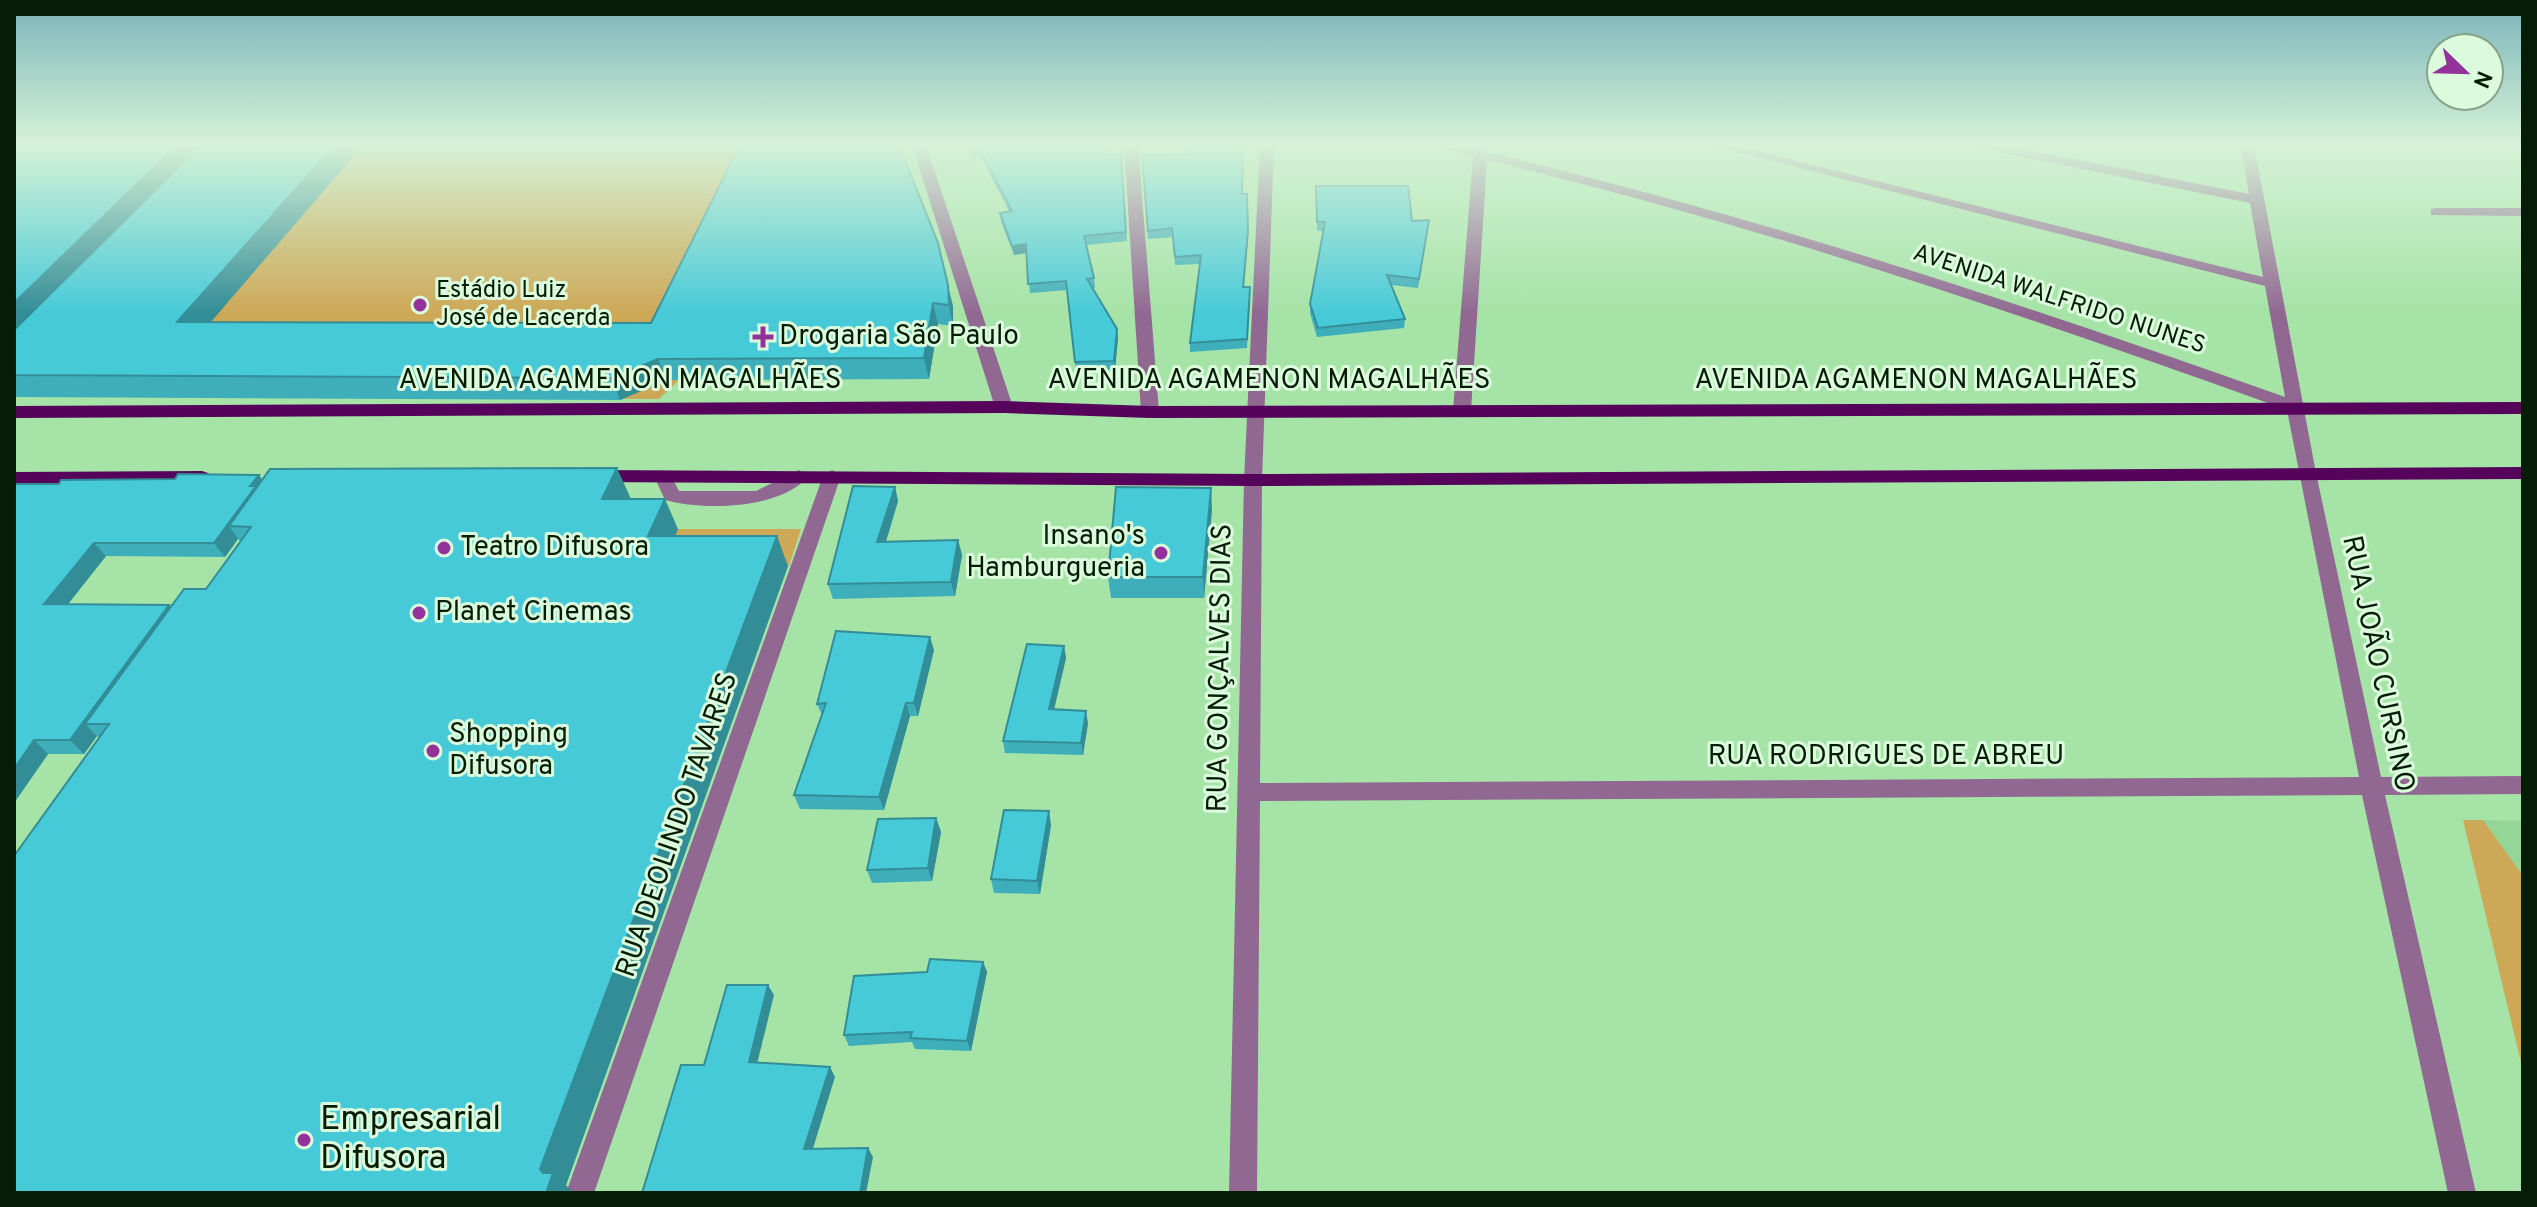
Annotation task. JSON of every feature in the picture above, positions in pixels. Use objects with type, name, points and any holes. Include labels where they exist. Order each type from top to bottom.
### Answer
[{"type":"main road","name":"AVENIDA AGAMENON MAGALHÃES","points":[[14,412],[1004,407],[1150,412],[2523,408]]},
{"type":"main road","points":[[799,476],[1253,480],[2523,473]]},
{"type":"main road","points":[[567,476],[663,476]]},
{"type":"main road","points":[[14,478],[217,477]]},
{"type":"street","points":[[937,201],[1004,407]]},
{"type":"street","points":[[1135,201],[1150,412]]},
{"type":"street","name":"RUA GONÇALVES DIAS","points":[[1243,1193],[1253,480],[1265,201]]},
{"type":"street","points":[[1462,411],[1477,201]]},
{"type":"street","name":"AVENIDA WALFRIDO NUNES","points":[[1661,201],[2051,319],[2297,408]]},
{"type":"street","points":[[1942,201],[2270,283]]},
{"type":"street","name":"RUA JOÃO CURSINO","points":[[2254,201],[2371,783],[2462,1193]]},
{"type":"street","points":[[2436,212],[2523,212]]},
{"type":"street","points":[[663,476],[672,496],[695,499],[759,497],[799,476]]},
{"type":"street","name":"RUA DEOLINDO TAVARES","points":[[580,1193],[832,476]]},
{"type":"street","name":"RUA RODRIGUES DE ABREU","points":[[1249,792],[2371,783],[2523,785]]},
{"type":"shaded area","name":"Estádio Luiz José de Lacerda","points":[[191,201],[822,201],[811,254],[659,399],[14,396]]},
{"type":"shaded area","points":[[678,529],[801,529],[789,566],[662,567]]},
{"type":"shaded area","points":[[2463,820],[2483,820],[2523,876],[2523,1071]]},
{"type":"shaded area","points":[[2483,820],[2523,821],[2523,876]]},
{"type":"building","points":[[14,201],[119,201],[14,303]]},
{"type":"building","points":[[144,201],[285,201],[177,322],[651,323],[712,201],[921,201],[938,243],[948,285],[949,305],[933,303],[924,358],[658,359],[611,378],[14,375],[14,330]]},
{"type":"building","points":[[1007,201],[1124,201],[1126,232],[1084,236],[1094,278],[1087,279],[1117,329],[1114,361],[1075,362],[1066,281],[1028,284],[1026,244],[1012,246],[1000,213],[1012,211]]},
{"type":"building","points":[[1146,201],[1247,201],[1243,287],[1250,287],[1247,339],[1190,343],[1201,255],[1175,257],[1172,228],[1148,231]]},
{"type":"building","points":[[1316,201],[1410,201],[1412,221],[1429,220],[1419,279],[1387,275],[1405,319],[1318,328],[1310,304],[1325,222],[1317,222]]},
{"type":"building","name":"Shopping Difusora","points":[[617,468],[602,499],[665,499],[648,536],[777,536],[540,1169],[543,1173],[553,1173],[546,1193],[14,1193],[14,856],[109,724],[85,724],[184,589],[206,589],[251,527],[229,526],[270,469]]},
{"type":"building","points":[[178,474],[259,475],[250,486],[256,486],[214,543],[94,543],[44,604],[169,605],[70,740],[34,740],[14,769],[14,484],[59,484],[61,480],[175,479]]},
{"type":"building","points":[[853,486],[895,487],[877,542],[958,540],[951,582],[828,584]]},
{"type":"building","name":"Insano's Hamburgueria","points":[[1116,487],[1211,488],[1203,577],[1108,577]]},
{"type":"building","points":[[836,631],[930,637],[914,703],[906,703],[879,797],[794,795],[826,703],[817,704]]},
{"type":"building","points":[[1027,644],[1064,646],[1049,709],[1086,711],[1081,743],[1003,741]]},
{"type":"building","points":[[1004,810],[1049,811],[1037,881],[991,879]]},
{"type":"building","points":[[936,818],[928,868],[867,870],[878,819]]},
{"type":"building","points":[[930,959],[983,962],[967,1041],[910,1038],[912,1032],[844,1035],[854,976],[927,972]]},
{"type":"building","points":[[727,985],[768,985],[749,1062],[830,1067],[804,1149],[868,1148],[860,1193],[642,1193],[681,1065],[704,1065]]},
{"type":"place","name":"Estádio Luiz José de Lacerda","points":[[420,305]]},
{"type":"place","name":"Drogaria São Paulo","points":[[763,337]]},
{"type":"place","name":"Teatro Difusora","points":[[444,548]]},
{"type":"place","name":"Insano's Hamburgueria","points":[[1161,553]]},
{"type":"place","name":"Planet Cinemas","points":[[419,613]]},
{"type":"place","name":"Shopping Difusora","points":[[433,751]]},
{"type":"place","name":"Empresarial Difusora","points":[[304,1140]]}]
